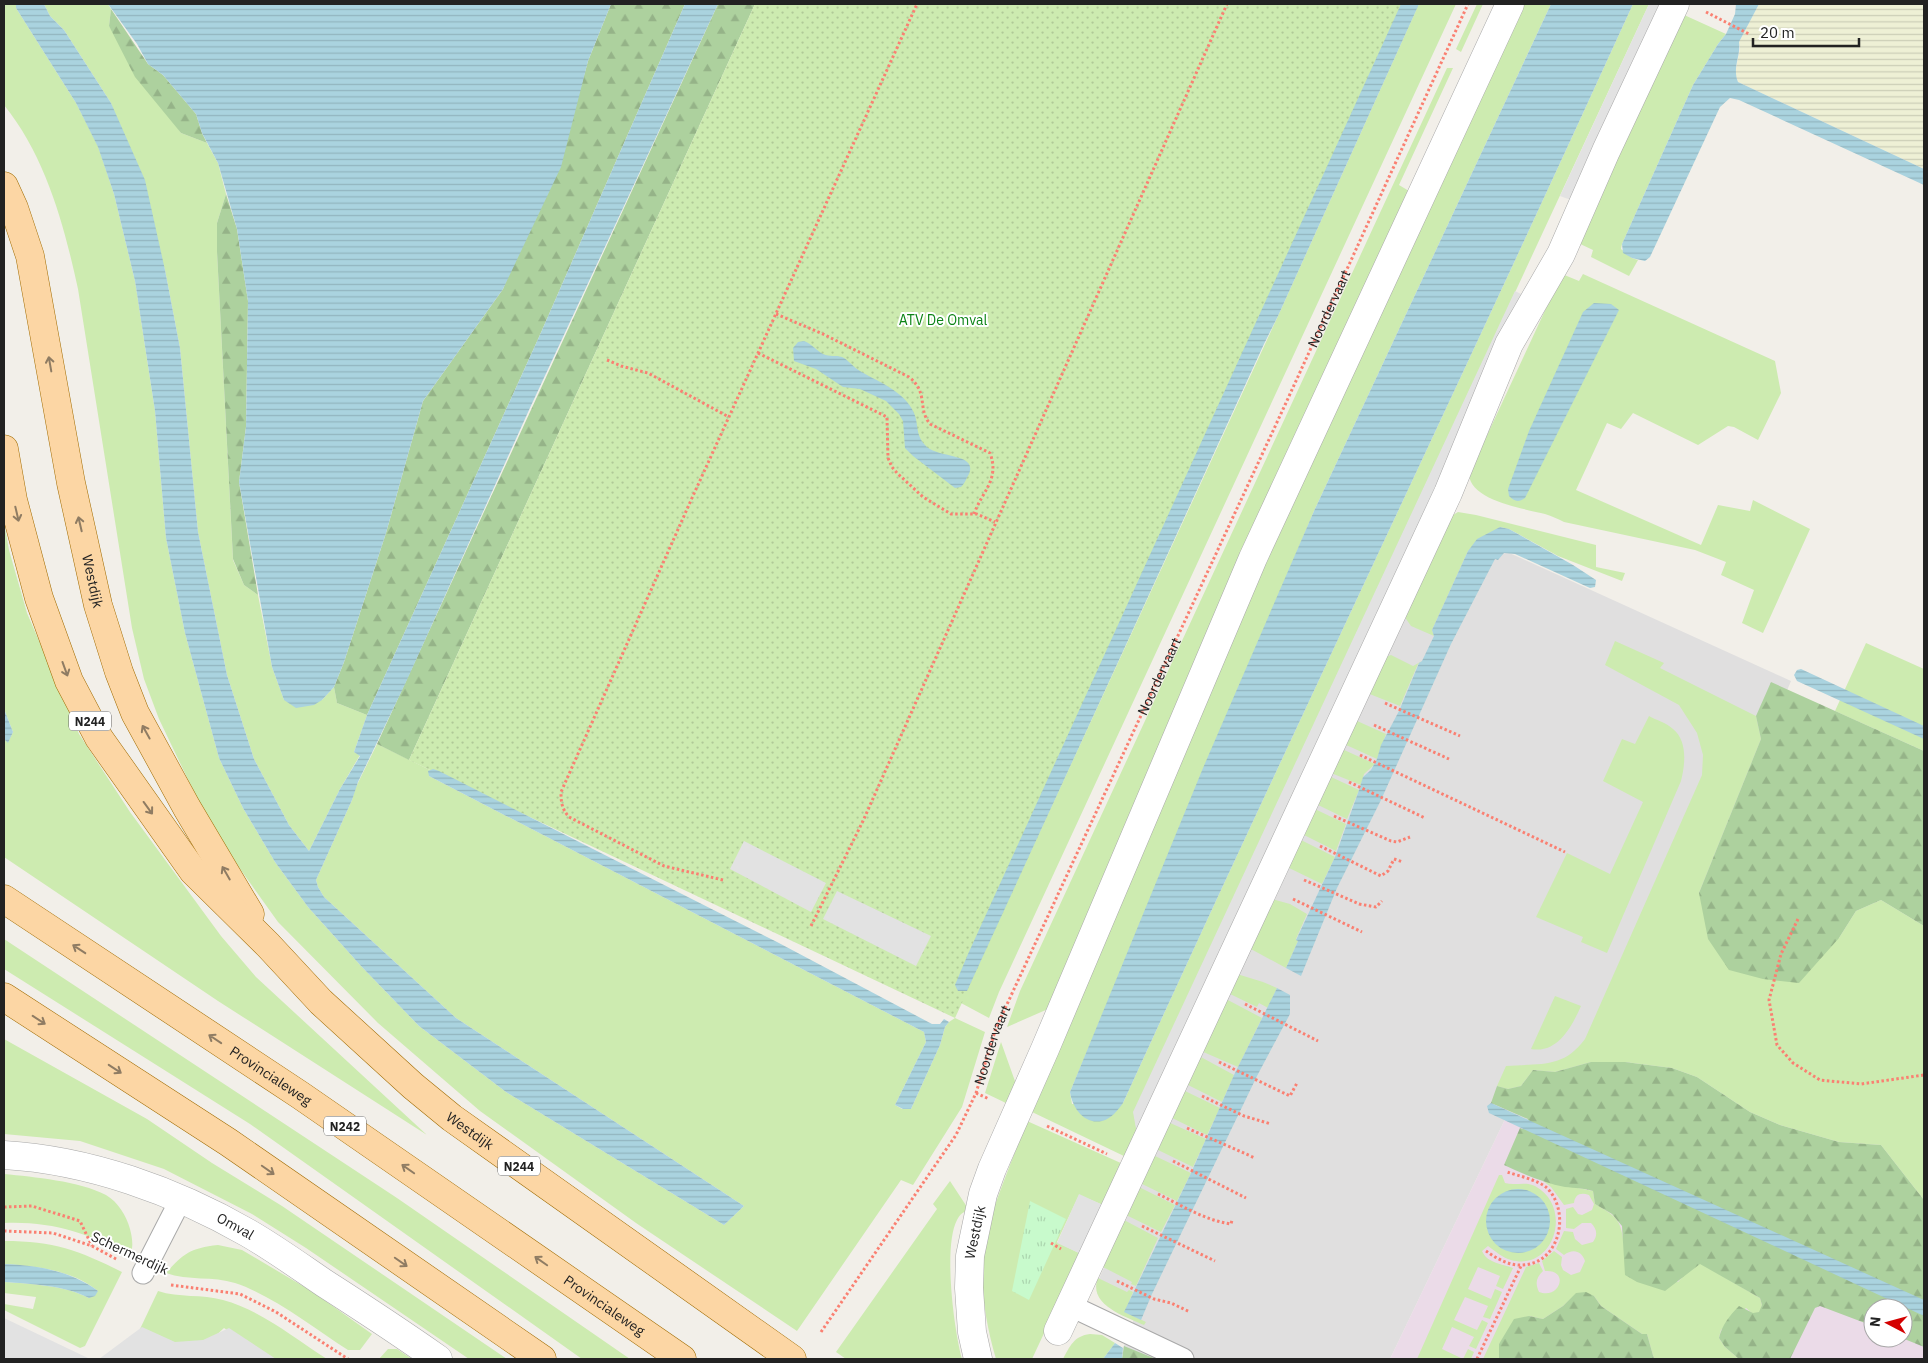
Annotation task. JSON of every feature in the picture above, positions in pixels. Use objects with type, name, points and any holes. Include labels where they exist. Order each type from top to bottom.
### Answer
[{"type":"main road","name":"Westdijk","points":[[4,186],[14,208],[30,256],[71,483],[98,606],[119,672],[135,713],[187,808],[268,945]]},
{"type":"main road","name":"Westdijk","points":[[4,449],[13,500],[39,598],[69,681],[99,738],[193,870],[268,945],[321,1002],[412,1086],[452,1118],[792,1359]]},
{"type":"main road","name":"Provincialeweg","points":[[4,900],[300,1095],[682,1359]]},
{"type":"main road","points":[[4,997],[228,1142],[542,1359]]},
{"type":"street","points":[[1017,1112],[1253,558],[1510,4]]},
{"type":"street","points":[[1058,1331],[1448,493],[1509,344],[1561,254],[1675,4]]},
{"type":"street","name":"Westdijk","points":[[978,1359],[972,1332],[969,1288],[970,1256],[983,1194],[1017,1112]]},
{"type":"street","name":"Omval","points":[[4,1156],[34,1158],[75,1165],[181,1199],[250,1234],[438,1359]]},
{"type":"lane","points":[[143,1273],[181,1199]]},
{"type":"lane","points":[[1069,1305],[1183,1359]]},
{"type":"path","points":[[723,880],[664,866],[569,817],[563,811],[561,792],[917,4]]},
{"type":"path","points":[[810,926],[863,821],[1227,4]]},
{"type":"path","name":"Noordervaart","points":[[821,1332],[956,1135],[976,1093],[996,1028],[1289,396],[1468,4]]},
{"type":"path","points":[[1722,20],[1749,34]]},
{"type":"path","points":[[776,314],[823,334],[909,377],[920,390],[926,419],[930,424],[990,453],[993,466],[992,481],[974,514]]},
{"type":"path","points":[[758,353],[887,416],[888,458],[892,467],[923,497],[951,514],[974,514],[995,522]]},
{"type":"path","points":[[607,360],[648,373],[727,416]]},
{"type":"path","points":[[1397,708],[1460,736]]},
{"type":"path","points":[[1381,728],[1449,759]]},
{"type":"path","points":[[1372,760],[1565,852]]},
{"type":"path","points":[[1358,786],[1426,818]]},
{"type":"path","points":[[1344,820],[1397,842],[1410,837]]},
{"type":"path","points":[[1330,852],[1381,876],[1388,871],[1394,859],[1403,862]]},
{"type":"path","points":[[1313,884],[1359,904],[1376,907],[1382,901]]},
{"type":"path","points":[[1307,906],[1362,932]]},
{"type":"path","points":[[1798,919],[1781,954],[1769,1000],[1777,1045],[1793,1063],[1820,1080],[1861,1084],[1924,1075]]},
{"type":"path","points":[[1256,1010],[1318,1040]]},
{"type":"path","points":[[1232,1068],[1290,1096],[1296,1083]]},
{"type":"path","points":[[1220,1104],[1244,1116],[1271,1124]]},
{"type":"path","points":[[1017,1112],[1138,1157],[1212,1180],[1246,1198]]},
{"type":"path","points":[[1201,1134],[1255,1158]]},
{"type":"path","points":[[1486,1251],[1498,1259],[1521,1266],[1536,1261],[1552,1248],[1558,1240],[1560,1210],[1556,1200],[1546,1187],[1507,1172]]},
{"type":"path","points":[[1172,1200],[1194,1212],[1220,1222],[1231,1224],[1232,1220]]},
{"type":"path","points":[[4,1207],[32,1206],[80,1221],[92,1246]]},
{"type":"path","name":"Schermerdijk","points":[[4,1231],[53,1233],[92,1246],[163,1283],[186,1288],[209,1289],[240,1294],[276,1312],[348,1359]]},
{"type":"path","points":[[1155,1233],[1215,1261]]},
{"type":"path","points":[[1477,1359],[1521,1266]]},
{"type":"path","points":[[1130,1287],[1154,1300],[1171,1303],[1190,1312]]},
{"type":"shaded area","points":[[1649,4],[1663,4],[1571,200],[1560,196]]},
{"type":"shaded area","points":[[1515,291],[1527,297],[1137,1134],[1133,1112]]},
{"type":"shaded area","points":[[1446,524],[1791,681],[1592,1153],[1508,1113],[1390,1359],[1122,1359],[1123,1348],[1134,1319],[1108,1307],[1097,1293],[1097,1283]]},
{"type":"shaded area","points":[[744,841],[826,883],[811,912],[730,869]]},
{"type":"shaded area","points":[[837,891],[931,936],[916,966],[823,919]]},
{"type":"shaded area","points":[[1508,1113],[1883,1298],[1863,1298],[1863,1348],[1913,1348],[1913,1313],[1924,1318],[1924,1359],[1390,1359]]},
{"type":"shaded area","points":[[1079,1194],[1103,1205],[1081,1254],[1057,1243]]},
{"type":"shaded area","points":[[4,1318],[90,1359],[4,1359]]},
{"type":"shaded area","points":[[142,1327],[175,1342],[203,1340],[229,1328],[276,1359],[99,1359]]},
{"type":"green space","points":[[4,4],[16,4],[16,8],[76,103],[98,146],[114,194],[135,281],[155,411],[166,538],[185,633],[219,758],[243,808],[275,862],[308,907],[361,966],[419,1026],[506,1092],[724,1225],[744,1206],[456,1018],[324,897],[316,880],[352,800],[355,789],[377,744],[430,770],[429,776],[924,1032],[926,1042],[895,1105],[902,1109],[911,1109],[940,1045],[945,1027],[949,1022],[955,1018],[985,1032],[962,1107],[913,1185],[901,1180],[797,1331],[636,1223],[480,1111],[378,1023],[278,922],[238,866],[200,804],[159,719],[144,679],[132,628],[73,265],[52,192],[19,125],[4,105]]},
{"type":"green space","points":[[44,4],[108,4],[111,9],[109,26],[181,133],[207,143],[218,163],[226,194],[217,223],[217,252],[233,560],[244,585],[258,595],[272,667],[284,700],[322,700],[334,687],[337,703],[367,715],[354,752],[360,755],[340,789],[309,851],[289,825],[254,759],[227,675],[198,532],[180,348],[165,270],[111,103],[64,30],[50,16]]},
{"type":"green space","points":[[611,4],[685,4],[539,337],[367,715],[337,703],[334,687],[386,533],[423,401],[503,289],[574,112],[588,61]]},
{"type":"green space","points":[[718,4],[755,4],[409,760],[377,744]]},
{"type":"green space","name":"ATV De Omval","points":[[755,4],[1419,4],[955,1018],[409,760]]},
{"type":"green space","points":[[1419,4],[1456,4],[999,992],[989,1018],[961,1003],[1278,316]]},
{"type":"green space","points":[[1477,4],[1483,4],[1461,52],[1456,49]]},
{"type":"green space","points":[[1521,4],[1551,4],[1314,511],[1070,1092],[1072,1104],[1123,1103],[1633,4],[1649,4],[1134,1112],[1137,1134],[1126,1157],[1032,1112],[1266,557]]},
{"type":"green space","points":[[1759,4],[1924,4],[1924,169],[1738,82],[1735,73],[1740,49],[1739,42]]},
{"type":"green space","points":[[111,9],[148,64],[163,75],[196,114],[207,143],[181,133],[135,77],[109,26]]},
{"type":"green space","points":[[1682,14],[1726,34],[1693,85],[1622,244],[1621,249],[1632,258],[1638,260],[1629,276],[1591,257],[1593,250],[1576,242]]},
{"type":"green space","points":[[1447,68],[1453,68],[1399,185],[1409,191],[1048,1009],[1007,1027],[1020,991]]},
{"type":"green space","points":[[226,194],[237,229],[248,301],[246,427],[239,482],[258,595],[244,585],[233,559],[217,252],[217,223]]},
{"type":"green space","points":[[1562,274],[1579,281],[1583,274],[1775,361],[1781,393],[1758,440],[1734,427],[1728,426],[1698,445],[1633,413],[1621,429],[1607,423],[1576,490],[1701,545],[1718,505],[1750,511],[1753,500],[1810,529],[1763,633],[1742,623],[1754,590],[1721,575],[1726,562],[1695,550],[1564,522],[1545,514],[1488,497],[1472,483],[1469,474]]},
{"type":"green space","points":[[1458,512],[1596,545],[1596,567],[1625,573],[1622,581],[1558,556],[1509,529],[1500,527],[1468,551],[1432,630],[1434,636],[1411,626],[1404,616],[1453,515]]},
{"type":"green space","points":[[4,523],[9,550],[27,613],[79,734],[130,812],[221,936],[256,977],[427,1135],[218,1001],[4,857],[4,739],[8,742],[13,732],[4,709]]},
{"type":"green space","points":[[1615,641],[1664,663],[1660,668],[1756,716],[1761,739],[1699,893],[1839,938],[1856,911],[1881,900],[1924,926],[1924,1200],[1881,1145],[1839,1142],[1780,1125],[1750,1112],[1697,1077],[1672,1068],[1625,1062],[1591,1062],[1555,1072],[1533,1070],[1521,1086],[1508,1089],[1497,1086],[1506,1066],[1550,1063],[1559,1060],[1577,1049],[1585,1039],[1702,775],[1703,755],[1697,733],[1679,705],[1605,665]]},
{"type":"green space","points":[[1866,643],[1924,669],[1924,751],[1835,711]]},
{"type":"green space","points":[[1391,655],[1413,666],[1422,661],[1418,664],[1400,706],[1367,693],[1383,658]]},
{"type":"green space","points":[[1771,682],[1924,751],[1924,926],[1881,900],[1856,911],[1839,938],[1799,983],[1763,979],[1729,970],[1708,939],[1699,893],[1761,739],[1756,716]]},
{"type":"green space","points":[[1649,716],[1668,725],[1678,734],[1681,740],[1684,761],[1681,781],[1607,953],[1581,942],[1583,937],[1536,917],[1567,853],[1610,874],[1643,802],[1603,781],[1622,739],[1635,744]]},
{"type":"green space","points":[[1355,720],[1386,734],[1377,759],[1344,744]]},
{"type":"green space","points":[[1342,749],[1375,764],[1364,774],[1361,785],[1331,773]]},
{"type":"green space","points":[[1329,776],[1359,790],[1347,819],[1316,804]]},
{"type":"green space","points":[[1315,810],[1346,824],[1336,851],[1302,834]]},
{"type":"green space","points":[[1299,839],[1335,857],[1322,884],[1287,867]]},
{"type":"green space","points":[[1272,899],[1290,904],[1307,914],[1286,968],[1249,948]]},
{"type":"green space","points":[[4,939],[397,1198],[630,1359],[582,1359],[250,1124],[4,969]]},
{"type":"green space","points":[[1237,974],[1277,988],[1268,1008],[1259,1003],[1257,1007],[1228,993]]},
{"type":"green space","points":[[1555,996],[1581,1006],[1563,1037],[1549,1047],[1531,1049]]},
{"type":"green space","points":[[1226,999],[1262,1018],[1238,1067],[1201,1051]]},
{"type":"green space","points":[[4,1039],[147,1119],[212,1163],[282,1206],[507,1359],[469,1359],[306,1248],[252,1214],[164,1169],[80,1141],[4,1134]]},
{"type":"green space","points":[[1001,1042],[1016,1084],[1008,1104],[985,1093]]},
{"type":"green space","points":[[1199,1056],[1234,1075],[1222,1102],[1186,1084]]},
{"type":"green space","points":[[1591,1062],[1625,1062],[1672,1068],[1697,1077],[1750,1112],[1780,1125],[1839,1142],[1881,1145],[1924,1200],[1924,1347],[1913,1342],[1913,1298],[1863,1298],[1863,1322],[1820,1306],[1815,1308],[1790,1359],[1739,1359],[1725,1347],[1719,1338],[1720,1333],[1727,1320],[1739,1306],[1753,1313],[1759,1312],[1762,1305],[1760,1298],[1700,1264],[1665,1291],[1637,1282],[1625,1275],[1622,1226],[1612,1214],[1595,1204],[1593,1191],[1549,1183],[1504,1165],[1520,1128],[1523,1129],[1528,1119],[1491,1103],[1497,1086],[1508,1089],[1521,1086],[1533,1070],[1555,1072]]},
{"type":"green space","points":[[1183,1090],[1220,1108],[1207,1135],[1170,1117]]},
{"type":"green space","points":[[1027,1121],[1123,1164],[1103,1205],[1079,1195],[1057,1242],[1081,1254],[1032,1359],[996,1359],[988,1327],[983,1293],[982,1259],[984,1242],[997,1200]]},
{"type":"green space","points":[[1168,1122],[1206,1139],[1193,1167],[1156,1149]]},
{"type":"green space","points":[[1153,1155],[1191,1173],[1177,1201],[1140,1183]]},
{"type":"green space","points":[[4,1174],[70,1183],[106,1195],[118,1205],[128,1224],[132,1242],[130,1255],[99,1240],[69,1230],[38,1224],[4,1223]]},
{"type":"green space","points":[[1499,1175],[1502,1175],[1505,1183],[1535,1186],[1547,1196],[1554,1208],[1556,1222],[1554,1235],[1548,1247],[1538,1256],[1526,1261],[1508,1259],[1488,1246],[1482,1251],[1491,1261],[1513,1268],[1503,1289],[1496,1286],[1500,1276],[1478,1267],[1468,1289],[1491,1299],[1495,1289],[1502,1292],[1490,1319],[1483,1317],[1488,1306],[1465,1297],[1454,1320],[1477,1330],[1482,1320],[1488,1323],[1476,1349],[1469,1346],[1474,1337],[1452,1327],[1442,1349],[1463,1359],[1417,1359]]},
{"type":"green space","points":[[950,1181],[969,1210],[959,1216],[953,1232],[950,1268],[953,1309],[962,1359],[846,1359],[836,1352],[937,1209],[933,1204]]},
{"type":"green space","points":[[1543,1181],[1593,1191],[1595,1204],[1609,1212],[1620,1225],[1624,1246],[1678,1282],[1687,1272],[1700,1263],[1760,1298],[1762,1305],[1760,1312],[1753,1314],[1746,1308],[1721,1330],[1719,1338],[1725,1347],[1739,1359],[1654,1359],[1647,1334],[1642,1334],[1601,1306],[1594,1296],[1576,1294],[1563,1306],[1543,1319],[1529,1316],[1499,1344],[1499,1359],[1483,1359],[1526,1267],[1539,1263],[1543,1271],[1537,1281],[1539,1292],[1552,1292],[1557,1288],[1560,1279],[1553,1272],[1545,1271],[1542,1261],[1554,1251],[1562,1257],[1561,1265],[1563,1270],[1571,1275],[1580,1272],[1585,1261],[1582,1255],[1577,1252],[1574,1251],[1564,1255],[1556,1249],[1564,1231],[1573,1232],[1575,1239],[1582,1245],[1593,1242],[1596,1237],[1596,1230],[1591,1223],[1582,1223],[1574,1229],[1566,1228],[1566,1209],[1573,1207],[1578,1214],[1582,1215],[1592,1210],[1594,1204],[1589,1195],[1579,1195],[1574,1203],[1564,1205],[1551,1187]]},
{"type":"green space","points":[[1139,1187],[1175,1205],[1161,1232],[1126,1215]]},
{"type":"green space","points":[[1030,1201],[1066,1219],[1029,1300],[1012,1291]]},
{"type":"green space","points":[[1124,1220],[1158,1238],[1136,1286],[1103,1267]]},
{"type":"green space","points":[[4,1241],[22,1241],[65,1248],[122,1272],[85,1346],[80,1348],[4,1310],[4,1304],[33,1309],[36,1297],[4,1293],[4,1282],[69,1290],[89,1298],[98,1291],[77,1278],[53,1270],[4,1264]]},
{"type":"green space","points":[[218,1245],[242,1250],[313,1292],[372,1334],[360,1350],[348,1350],[307,1322],[249,1288],[227,1281],[183,1277],[166,1273],[188,1253],[200,1248]]},
{"type":"green space","points":[[1098,1278],[1127,1292],[1129,1290],[1133,1292],[1125,1312],[1146,1322],[1144,1325],[1119,1314],[1103,1303],[1098,1296],[1096,1287]]},
{"type":"green space","points":[[158,1291],[174,1295],[215,1298],[251,1310],[327,1359],[272,1359],[224,1328],[211,1340],[171,1346],[140,1329]]},
{"type":"green space","points":[[1586,1292],[1594,1296],[1601,1306],[1642,1334],[1647,1334],[1654,1359],[1499,1359],[1499,1344],[1514,1319],[1529,1316],[1543,1319],[1563,1306],[1576,1293]]},
{"type":"green space","points":[[1090,1334],[1102,1335],[1115,1343],[1103,1359],[1063,1359],[1076,1339]]},
{"type":"green space","points":[[1124,1346],[1156,1359],[1122,1359]]},
{"type":"green space","points":[[388,1349],[397,1349],[412,1359],[379,1359]]},
{"type":"green space","points":[[1468,1349],[1474,1352],[1471,1359],[1463,1359]]},
{"type":"water","points":[[16,4],[44,4],[50,16],[64,30],[111,103],[145,180],[180,348],[198,532],[227,675],[254,759],[289,825],[309,851],[340,789],[360,756],[354,752],[367,715],[539,337],[685,4],[718,4],[529,410],[406,682],[358,782],[352,800],[316,880],[324,897],[456,1018],[744,1206],[724,1225],[506,1092],[419,1026],[308,907],[275,862],[243,808],[219,758],[185,633],[166,538],[155,411],[135,281],[114,194],[98,147],[76,103],[16,8]]},
{"type":"water","points":[[108,4],[611,4],[588,61],[561,167],[503,289],[423,401],[386,533],[344,662],[334,687],[322,700],[314,705],[296,708],[284,700],[272,667],[239,482],[246,427],[248,301],[237,229],[218,163],[202,133],[196,114],[163,75],[148,64],[137,44]]},
{"type":"water","points":[[1401,4],[1419,4],[1278,316],[967,991],[958,991],[955,985],[968,954]]},
{"type":"water","points":[[1551,4],[1633,4],[1123,1103],[1114,1114],[1105,1120],[1096,1122],[1084,1118],[1076,1109],[1070,1092],[1203,768],[1314,511]]},
{"type":"water","points":[[1736,4],[1759,4],[1739,42],[1736,67],[1738,82],[1924,169],[1924,185],[1739,100],[1730,98],[1720,107],[1650,257],[1645,261],[1632,258],[1623,253],[1622,244],[1693,85],[1726,34],[1735,14]]},
{"type":"water","points":[[1594,303],[1611,304],[1619,310],[1525,498],[1518,501],[1514,500],[1509,496],[1508,489],[1529,431],[1583,312]]},
{"type":"water","points":[[804,341],[823,354],[844,358],[857,369],[904,398],[914,413],[918,433],[925,445],[930,449],[967,462],[970,467],[969,474],[961,487],[955,488],[905,448],[903,421],[886,401],[860,389],[843,387],[816,369],[794,361],[793,348],[798,342]]},
{"type":"water","points":[[1500,527],[1509,529],[1573,565],[1596,580],[1595,587],[1590,588],[1515,554],[1504,553],[1498,560],[1495,559],[1451,644],[1381,800],[1337,888],[1301,976],[1286,968],[1298,941],[1296,940],[1335,857],[1363,777],[1371,770],[1377,759],[1381,745],[1399,711],[1419,663],[1422,661],[1434,636],[1432,630],[1468,551],[1477,539]]},
{"type":"water","points":[[1801,669],[1924,726],[1924,739],[1797,681],[1794,675],[1797,670]]},
{"type":"water","points":[[4,709],[13,732],[8,743],[4,739]]},
{"type":"water","points":[[433,769],[777,942],[932,1024],[940,1024],[944,1019],[949,1022],[945,1027],[940,1045],[911,1109],[903,1109],[895,1105],[926,1042],[924,1032],[429,776],[428,771]]},
{"type":"water","points":[[1277,988],[1290,995],[1290,1014],[1257,1076],[1141,1320],[1124,1312],[1191,1173],[1234,1075]]},
{"type":"water","points":[[1491,1103],[1924,1300],[1924,1316],[1913,1311],[1913,1298],[1885,1298],[1489,1113],[1487,1106]]},
{"type":"water","points":[[1512,1189],[1524,1189],[1541,1198],[1548,1209],[1550,1221],[1548,1233],[1541,1244],[1524,1253],[1512,1253],[1500,1248],[1491,1239],[1486,1227],[1486,1215],[1491,1203],[1500,1194]]},
{"type":"water","points":[[4,1264],[53,1270],[77,1278],[98,1291],[95,1296],[89,1298],[69,1290],[4,1282]]},
{"type":"water","points":[[1115,1343],[1123,1348],[1122,1359],[1103,1359]]}]
